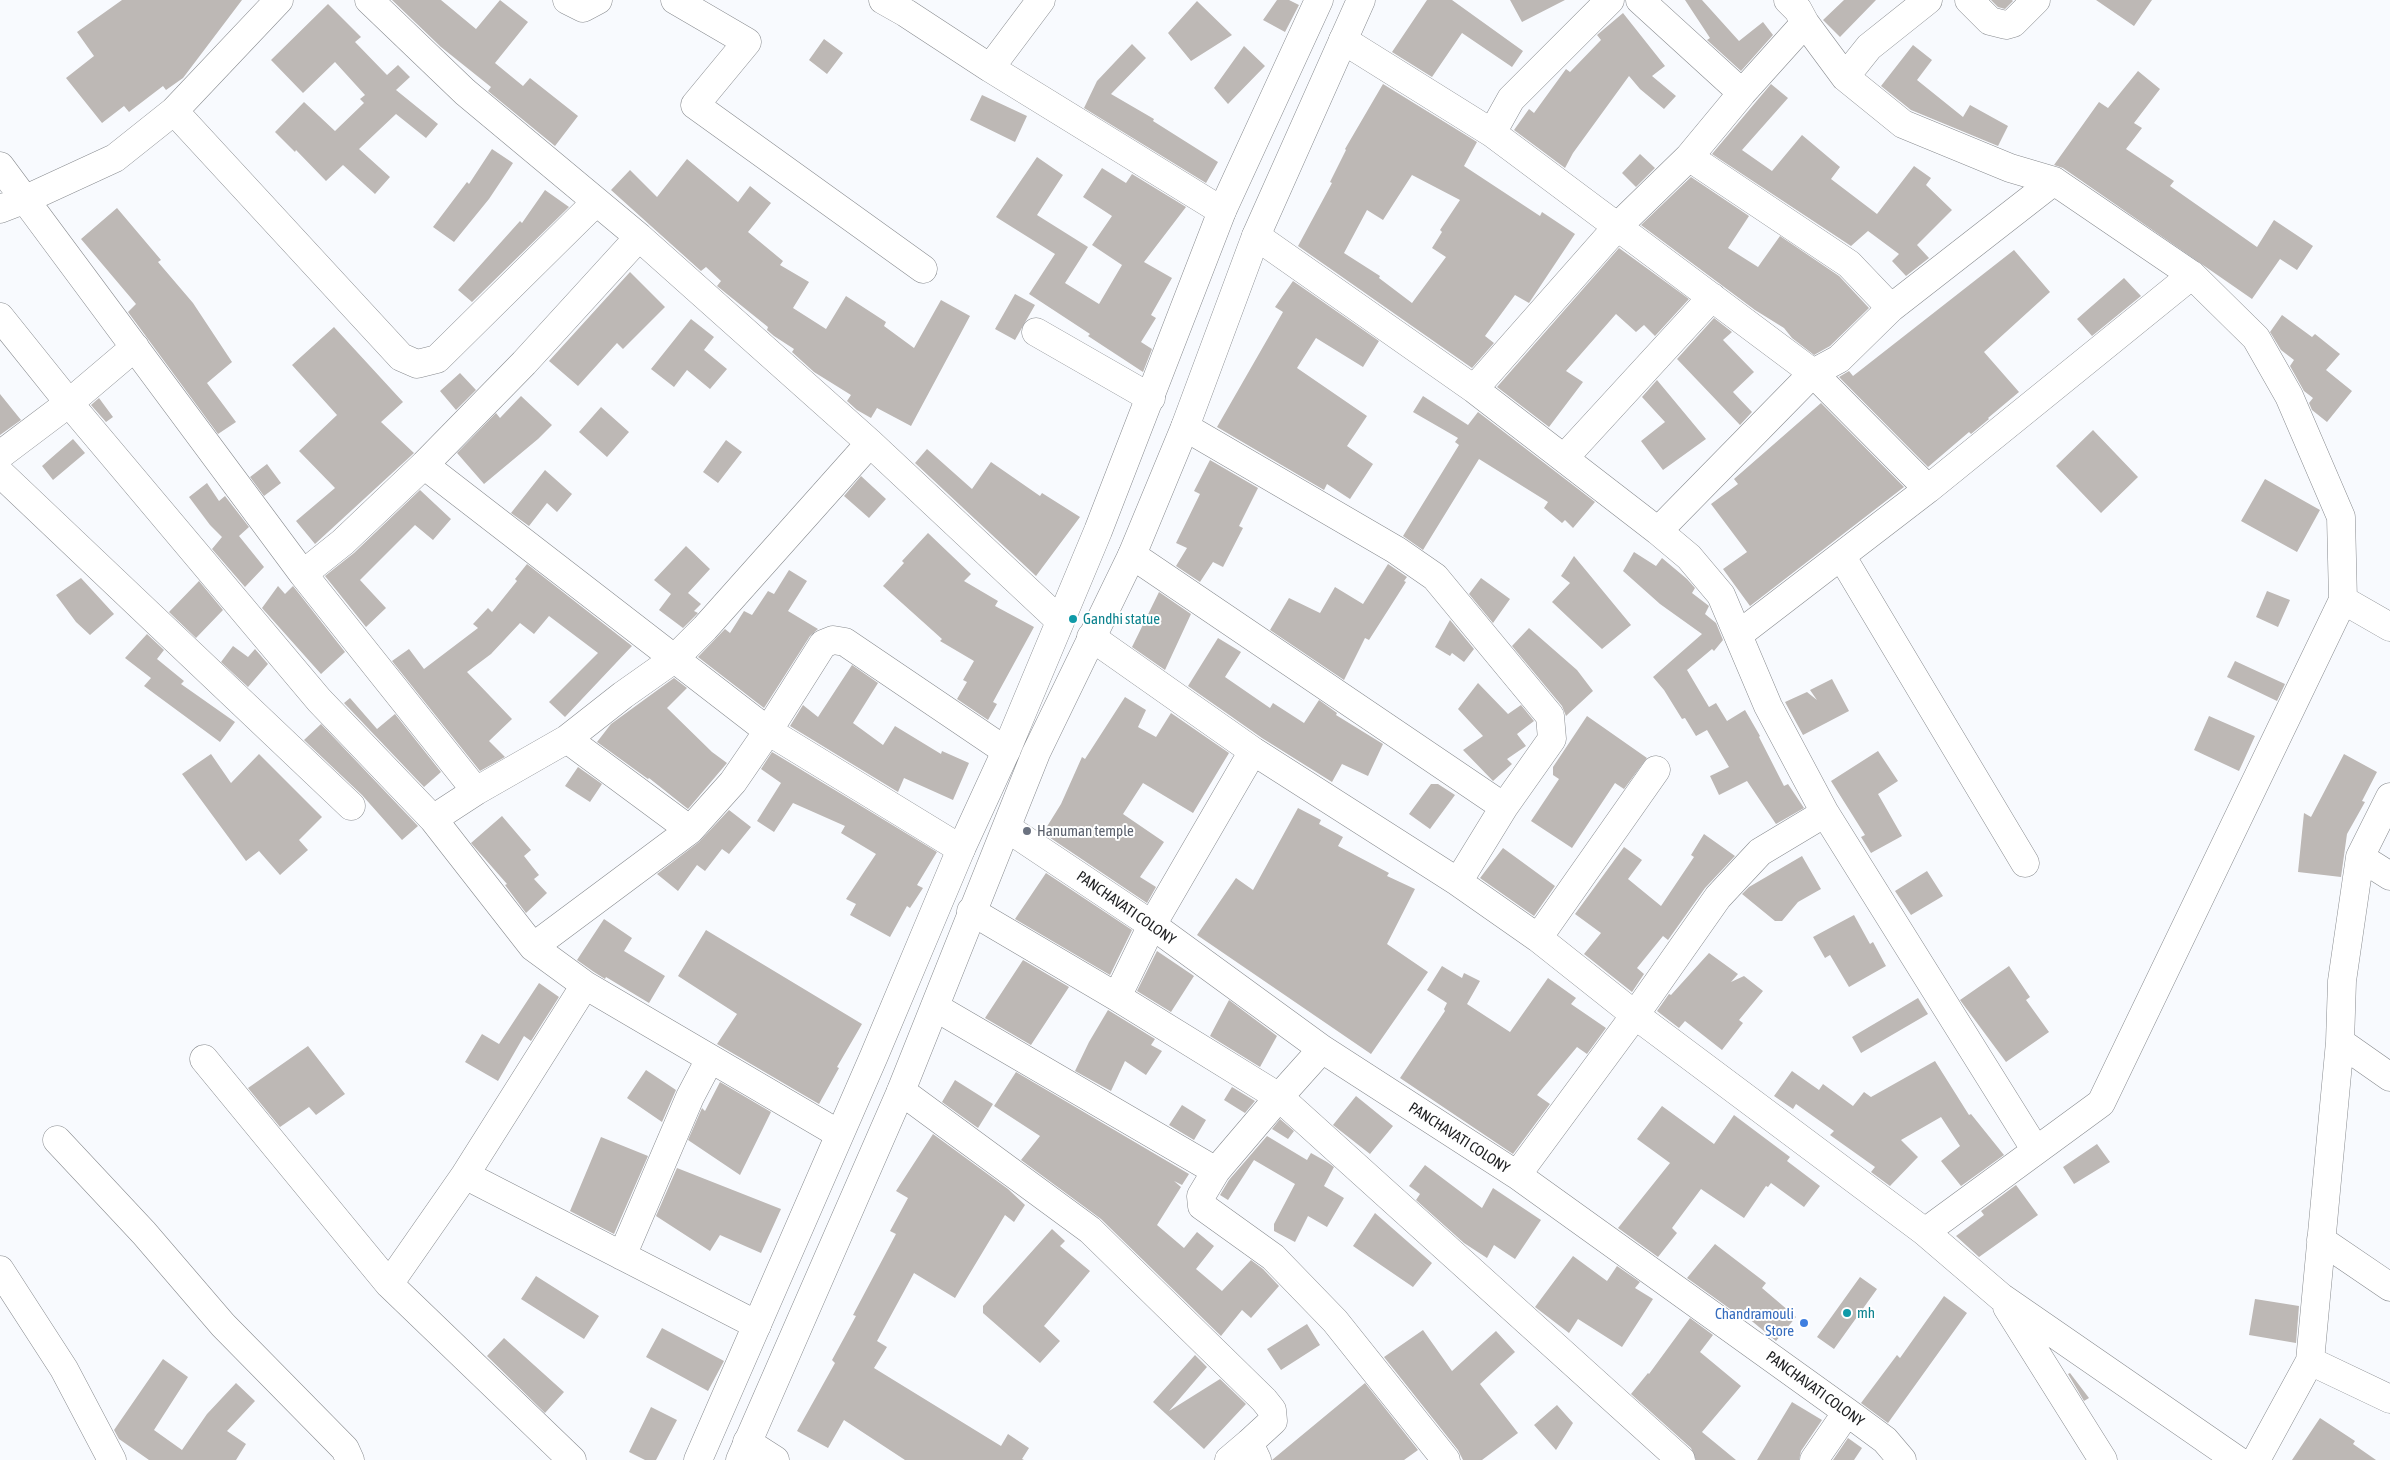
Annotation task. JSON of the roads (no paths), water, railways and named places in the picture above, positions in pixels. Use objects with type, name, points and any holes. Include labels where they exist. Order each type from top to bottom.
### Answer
[{"type":"street","points":[[0,209],[115,158],[174,111],[279,0]]},
{"type":"street","points":[[369,0],[465,92],[639,238],[870,444],[1060,620]]},
{"type":"street","points":[[566,0],[583,8],[598,0]]},
{"type":"street","points":[[675,0],[747,42],[695,105],[923,269]]},
{"type":"street","points":[[883,0],[911,6],[990,68],[1222,211]]},
{"type":"street","points":[[990,68],[1041,0]]},
{"type":"street","points":[[698,1460],[874,1056],[961,848],[1006,751],[1098,531],[1222,211],[1319,0]]},
{"type":"street","points":[[775,1460],[744,1451],[901,1091],[971,911],[1007,828],[1036,753],[1090,637],[1132,555],[1185,427],[1256,236],[1361,0]]},
{"type":"street","points":[[1492,133],[1511,99],[1610,0]]},
{"type":"street","points":[[1640,0],[1742,93]]},
{"type":"street","points":[[1844,77],[1869,47],[1928,0]]},
{"type":"street","points":[[1969,0],[1990,21],[2006,25],[2013,23],[2036,0]]},
{"type":"street","points":[[1474,389],[1617,227],[1689,158],[1742,93],[1800,8],[1844,77],[1903,124],[2010,168],[2054,181],[2192,275],[2256,338],[2289,396],[2341,516],[2343,600],[2101,1103],[2035,1149],[1925,1232]]},
{"type":"street","points":[[1344,40],[1492,133],[1813,373],[1928,489]]},
{"type":"street","points":[[174,111],[401,357],[417,364],[437,359],[596,202]]},
{"type":"street","points":[[1689,158],[1849,264],[1891,308]]},
{"type":"street","points":[[0,166],[303,574],[476,791]]},
{"type":"street","points":[[1658,530],[1813,373],[1839,359],[1891,308],[2054,181]]},
{"type":"street","points":[[1256,236],[1474,389],[1565,457],[1658,530],[1688,558],[1721,595],[1768,706],[1825,813],[2035,1149]]},
{"type":"street","points":[[303,574],[343,542],[424,464],[524,363],[639,238]]},
{"type":"street","points":[[1738,635],[1842,557],[1928,489],[2192,275]]},
{"type":"street","points":[[1565,457],[1712,297]]},
{"type":"street","points":[[0,317],[69,403],[319,700],[433,820],[533,947],[585,985],[840,1134]]},
{"type":"street","points":[[1036,332],[1151,398]]},
{"type":"street","points":[[0,455],[69,403],[135,347]]},
{"type":"street","points":[[1185,427],[1396,550],[1435,577],[1550,716],[1552,739],[1504,807],[1458,882]]},
{"type":"street","points":[[433,820],[476,791],[567,739],[623,695],[674,659],[705,628],[870,444]]},
{"type":"street","points":[[424,464],[768,731],[961,848]]},
{"type":"street","points":[[0,473],[351,806]]},
{"type":"street","points":[[1132,555],[1504,807]]},
{"type":"street","points":[[1842,557],[2026,863]]},
{"type":"street","points":[[2343,600],[2390,626]]},
{"type":"street","points":[[1090,637],[1253,751],[1458,882],[1538,938],[1635,1015],[1925,1232],[2001,1298],[2237,1460]]},
{"type":"street","points":[[533,947],[690,830],[733,782],[823,644],[833,640],[845,642],[1006,751]]},
{"type":"street","points":[[567,739],[690,830]]},
{"type":"street","points":[[1117,997],[1152,925],[1253,751]]},
{"type":"street","points":[[1538,938],[1656,770]]},
{"type":"street","points":[[2256,1460],[2310,1360],[2340,1042],[2342,980],[2360,857],[2390,797]]},
{"type":"street","points":[[1516,1175],[1635,1015],[1718,897],[1760,852],[1825,813]]},
{"type":"street","name":"PANCHAVATI COLONY","points":[[1007,828],[1152,925],[1322,1049],[1516,1175],[1885,1440],[1902,1460]]},
{"type":"street","points":[[2360,857],[2390,876]]},
{"type":"street","points":[[971,911],[1117,997],[1279,1097],[1681,1460]]},
{"type":"street","points":[[906,976],[1216,1171]]},
{"type":"street","points":[[388,1284],[465,1175],[585,985]]},
{"type":"street","points":[[2340,1042],[2390,1076]]},
{"type":"street","points":[[1322,1049],[1216,1171],[1201,1196],[1202,1206],[1280,1264],[1335,1321],[1446,1460]]},
{"type":"street","points":[[204,1059],[388,1284],[572,1460]]},
{"type":"street","points":[[622,1256],[690,1097],[710,1059]]},
{"type":"street","points":[[901,1091],[1090,1230],[1264,1400],[1272,1410],[1273,1421],[1253,1451],[1229,1460]]},
{"type":"street","points":[[58,1140],[144,1233],[223,1325],[345,1449],[350,1460]]},
{"type":"street","points":[[465,1175],[757,1325]]},
{"type":"street","points":[[2321,1240],[2390,1287]]},
{"type":"street","points":[[0,1270],[64,1369],[112,1460]]},
{"type":"street","points":[[2001,1298],[2103,1460]]},
{"type":"street","points":[[2310,1360],[2388,1395]]},
{"type":"street","points":[[1814,1460],[1847,1412]]},
{"type":"place","name":"Gandhi statue","points":[[1073,619]]},
{"type":"place","name":"Hanuman temple","points":[[1027,831]]},
{"type":"place","name":"mh","points":[[1847,1313]]},
{"type":"place","name":"Chandramouli Store","points":[[1804,1323]]}]
